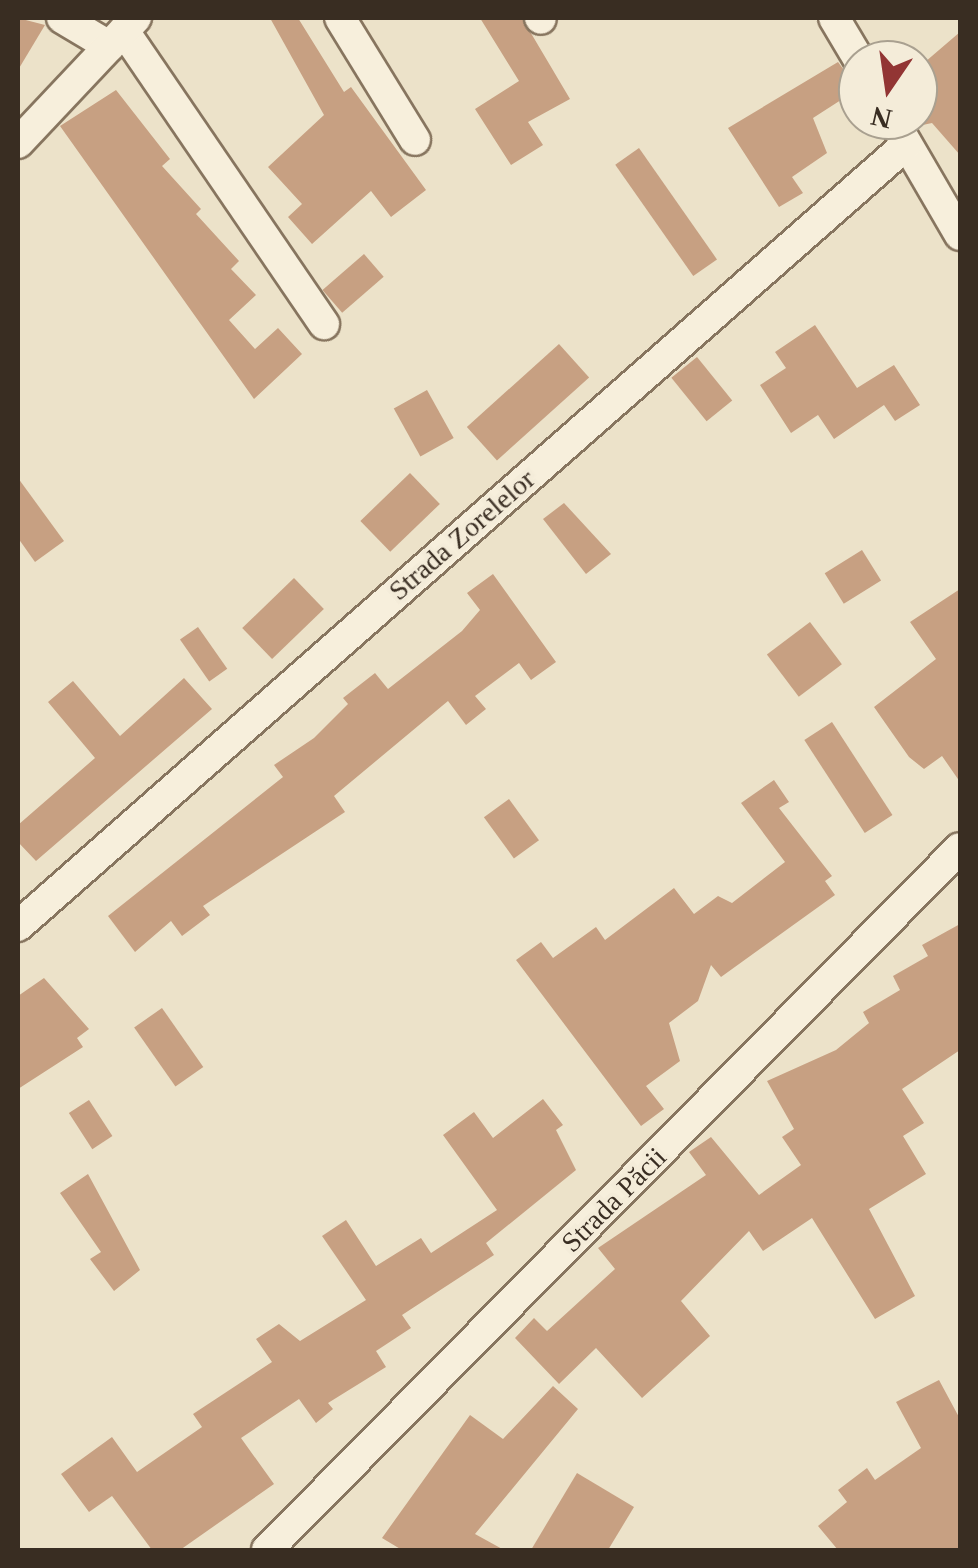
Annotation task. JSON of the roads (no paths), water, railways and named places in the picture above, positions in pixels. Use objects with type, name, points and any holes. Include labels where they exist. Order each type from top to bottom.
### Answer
[{"type":"street","points":[[62,18],[123,31],[324,324]]},
{"type":"street","points":[[340,18],[415,140]]},
{"type":"street","points":[[834,18],[847,40]]},
{"type":"street","points":[[18,143],[123,31]]},
{"type":"street","name":"Strada Zorelelor","points":[[18,926],[890,140]]},
{"type":"street","points":[[906,140],[950,192],[960,235]]},
{"type":"street","name":"Strada Păcii","points":[[267,1550],[960,848]]}]
